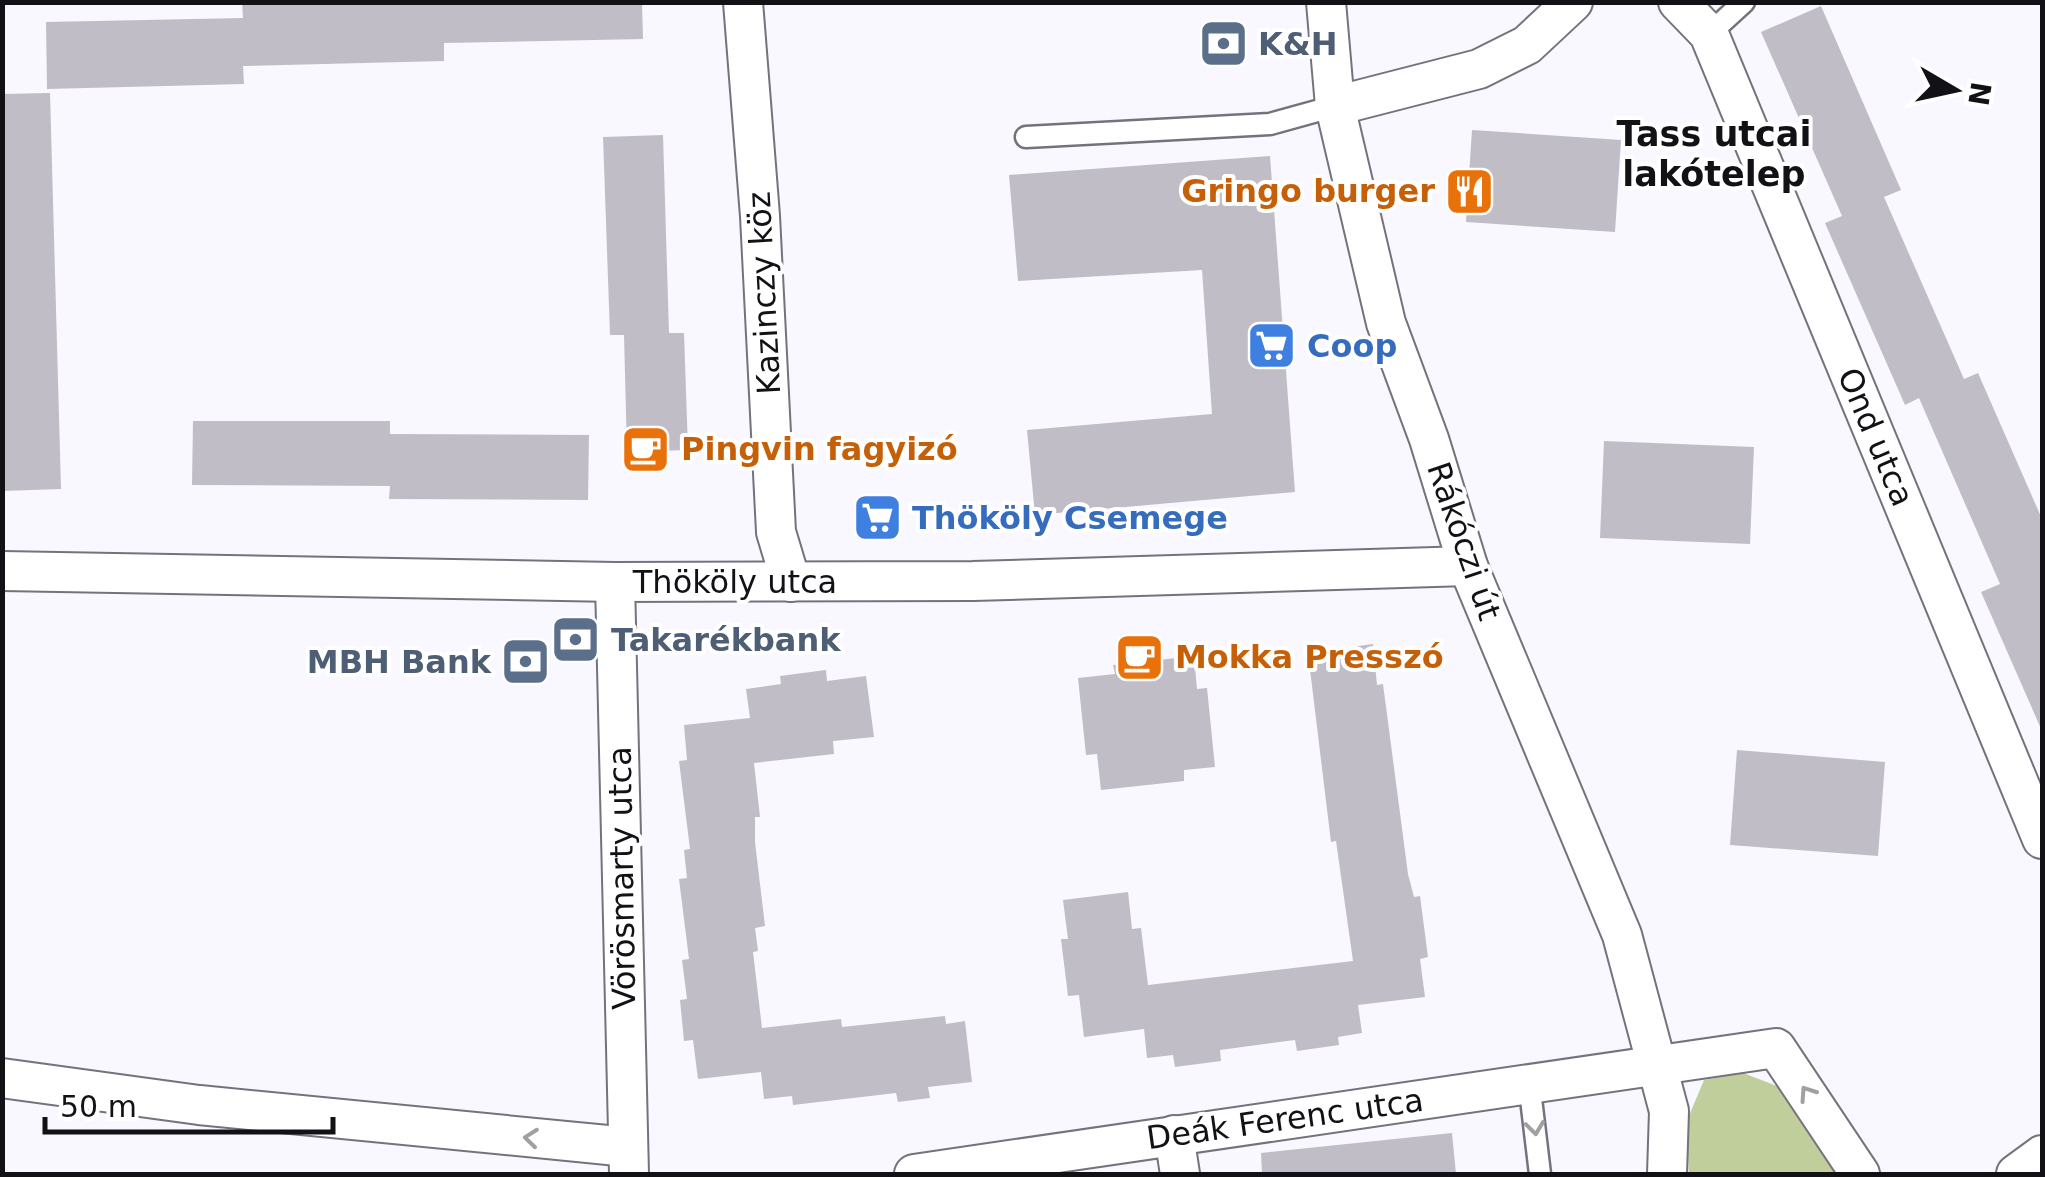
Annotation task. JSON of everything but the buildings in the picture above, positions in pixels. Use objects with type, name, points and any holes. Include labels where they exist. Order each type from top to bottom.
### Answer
[{"type":"street","name":"Kazinczy köz","points":[[743,2],[760,216],[776,532],[790,582]]},
{"type":"street","name":"Rákóczi út","points":[[1326,2],[1336,106],[1353,198],[1386,323],[1429,438],[1468,566],[1622,935],[1669,1111],[1668,1174]]},
{"type":"street","points":[[1336,106],[1479,70],[1527,45],[1574,2]]},
{"type":"street","points":[[1678,2],[1709,34]]},
{"type":"street","name":"Ond utca","points":[[1709,34],[2042,839]]},
{"type":"street","name":"Thököly utca","points":[[2,571],[616,582],[973,582],[1468,566]]},
{"type":"street","name":"Vörösmarty utca","points":[[616,582],[629,1161]]},
{"type":"street","name":"Deák Ferenc utca","points":[[914,1174],[1776,1048],[1860,1174]]},
{"type":"street","points":[[2,1078],[629,1161]]},
{"type":"street","points":[[1174,1135],[1180,1174]]},
{"type":"street","points":[[2016,1174],[2042,1156]]},
{"type":"lane","points":[[1709,34],[1744,2]]},
{"type":"lane","points":[[1026,137],[1270,124],[1336,106]]},
{"type":"lane","points":[[1529,1082],[1540,1174]]},
{"type":"green space","points":[[1743,1073],[1777,1086],[1844,1174],[1689,1174],[1686,1123],[1704,1080]]},
{"type":"place","name":"K&H","points":[[1223,44]]},
{"type":"place","name":"Gringo burger","points":[[1470,191]]},
{"type":"place","name":"Coop","points":[[1272,346]]},
{"type":"place","name":"Pingvin fagyizó","points":[[646,449]]},
{"type":"place","name":"Thököly Csemege","points":[[877,518]]},
{"type":"place","name":"Takarékbank","points":[[576,640]]},
{"type":"place","name":"Mokka Presszó","points":[[1140,657]]},
{"type":"place","name":"MBH Bank","points":[[526,662]]},
{"type":"district","name":"Tass utcai lakótelep","points":[[1714,154]]}]
